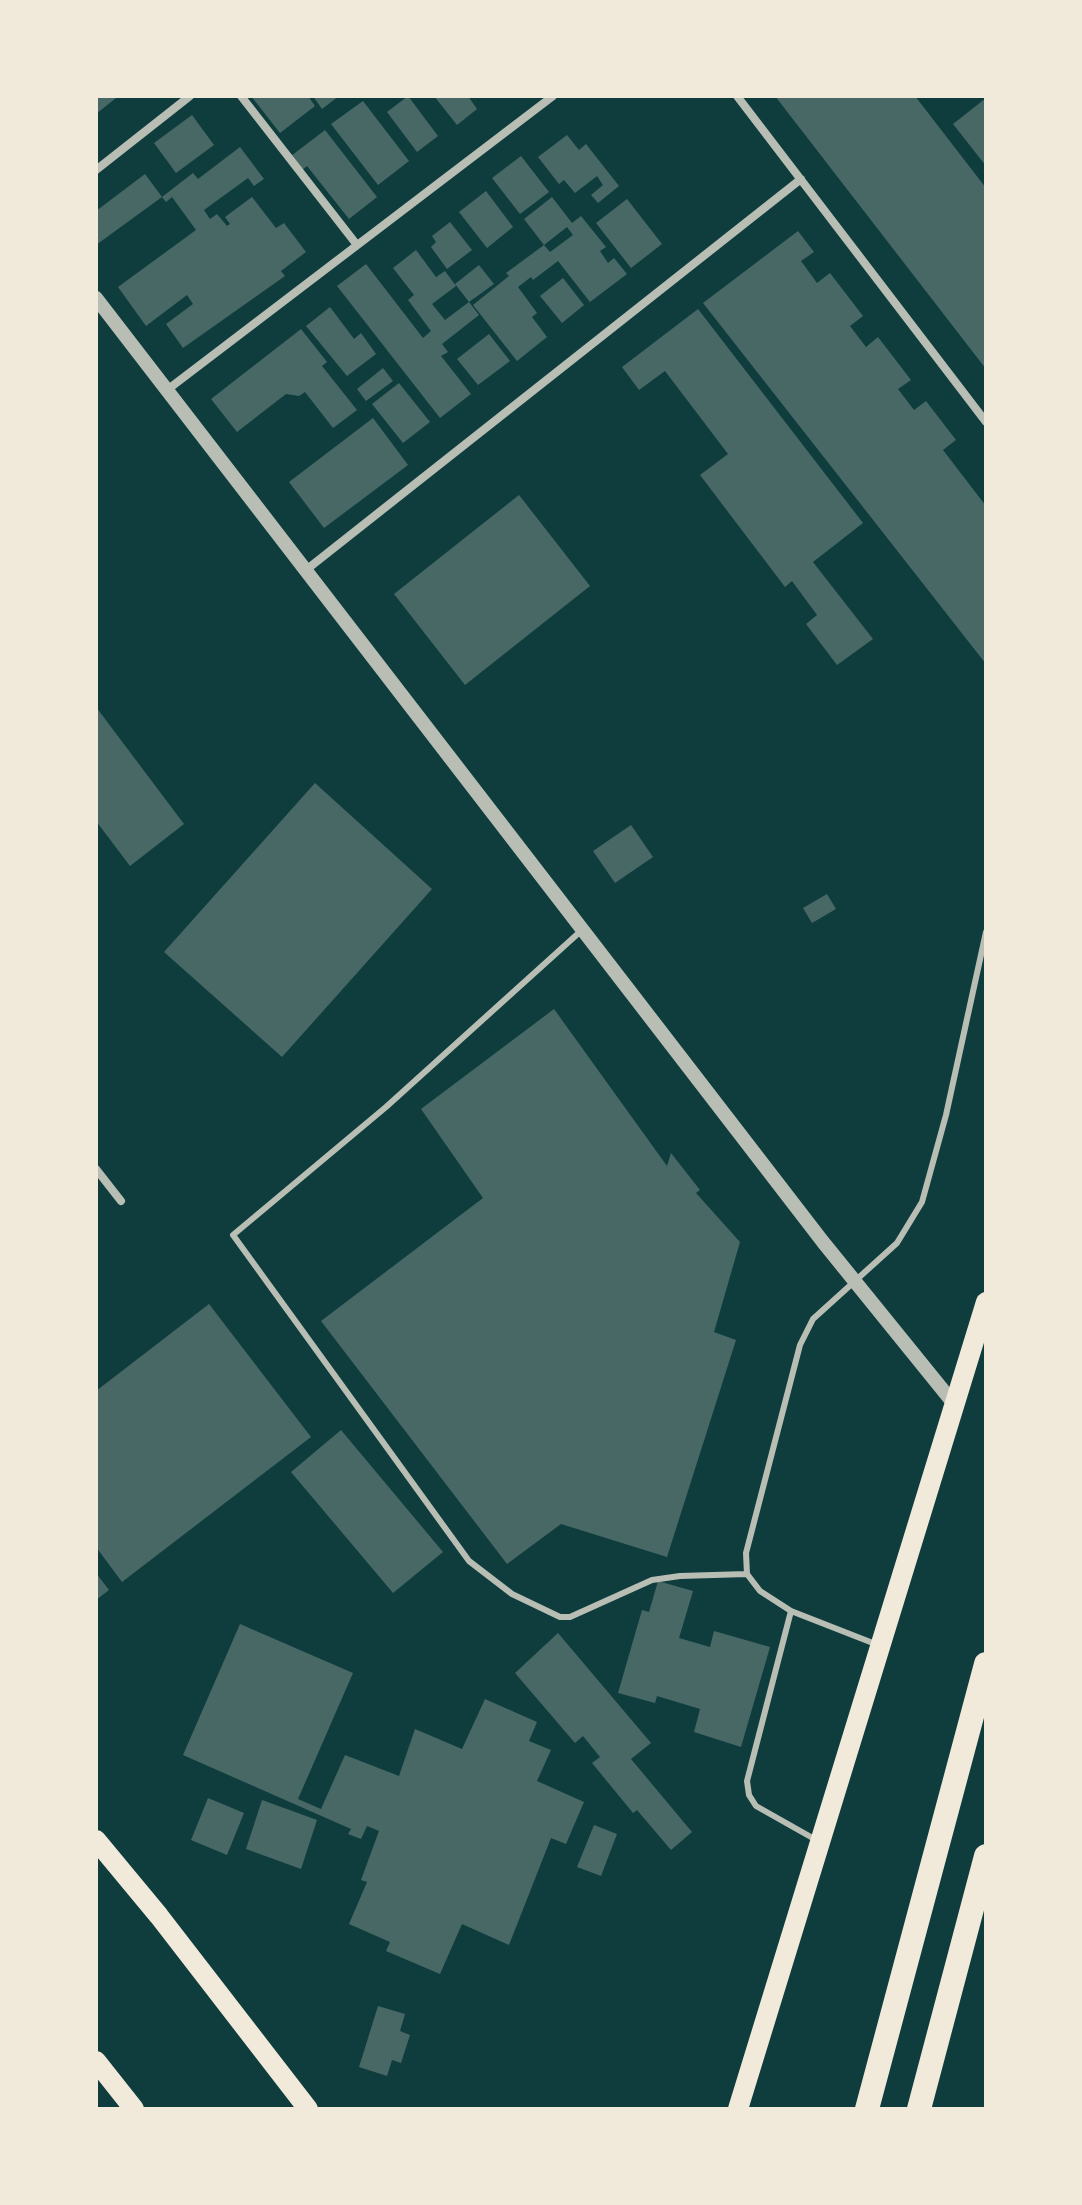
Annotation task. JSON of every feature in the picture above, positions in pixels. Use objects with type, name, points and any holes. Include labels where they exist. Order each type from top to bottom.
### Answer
[{"type":"highway","points":[[867,2109],[986,1664]]},
{"type":"highway","points":[[919,2109],[986,1856]]},
{"type":"main road","points":[[738,2109],[986,1302]]},
{"type":"main road","points":[[96,1840],[159,1916],[308,2109]]},
{"type":"main road","points":[[96,2061],[134,2109]]},
{"type":"street","points":[[96,170],[190,96]]},
{"type":"street","points":[[241,96],[357,245]]},
{"type":"street","points":[[167,390],[553,96]]},
{"type":"street","points":[[737,96],[986,422]]},
{"type":"street","points":[[306,570],[801,179]]},
{"type":"street","points":[[96,298],[854,1281],[955,1405]]},
{"type":"street","points":[[96,1169],[121,1201]]},
{"type":"lane","points":[[582,929],[386,1107],[233,1235],[469,1561],[512,1594],[560,1617],[570,1617],[652,1580],[747,1574]]},
{"type":"lane","points":[[881,1647],[791,1611],[760,1591],[747,1574],[746,1553],[800,1345],[813,1319],[897,1243],[922,1202],[946,1115],[986,932]]},
{"type":"lane","points":[[791,1611],[747,1781],[749,1795],[756,1806],[821,1842]]},
{"type":"building","points":[[96,96],[115,96],[116,98],[96,114]]},
{"type":"building","points":[[251,96],[308,96],[315,106],[280,133]]},
{"type":"building","points":[[313,96],[339,96],[322,109]]},
{"type":"building","points":[[408,96],[438,136],[417,152],[387,112]]},
{"type":"building","points":[[434,96],[468,96],[477,109],[457,125]]},
{"type":"building","points":[[775,96],[915,96],[986,188],[986,369]]},
{"type":"building","points":[[986,98],[986,166],[953,124]]},
{"type":"building","points":[[363,101],[409,161],[378,185],[331,124]]},
{"type":"building","points":[[192,115],[214,145],[176,173],[154,143]]},
{"type":"building","points":[[325,130],[377,197],[349,219],[307,166],[302,170],[291,156]]},
{"type":"building","points":[[567,135],[579,150],[586,144],[619,186],[598,203],[591,195],[603,185],[597,176],[575,193],[564,180],[559,184],[538,157]]},
{"type":"building","points":[[240,147],[264,179],[254,186],[248,178],[204,210],[210,219],[217,214],[227,226],[230,224],[225,217],[252,197],[276,228],[284,223],[306,252],[281,271],[285,276],[183,348],[166,324],[193,304],[187,295],[146,326],[118,287],[196,230],[172,197],[166,202],[162,197],[193,173],[198,179]]},
{"type":"building","points":[[521,156],[549,192],[520,214],[492,178]]},
{"type":"building","points":[[145,174],[162,197],[96,245],[96,211]]},
{"type":"building","points":[[486,191],[513,227],[487,248],[459,212]]},
{"type":"building","points":[[552,197],[572,223],[581,216],[606,247],[600,251],[608,263],[614,258],[627,274],[590,302],[558,261],[518,287],[537,313],[532,317],[547,337],[517,361],[473,305],[509,276],[506,273],[544,245],[524,219]],"holes":[[[567,227],[573,235],[550,252],[544,245]]]},
{"type":"building","points":[[627,199],[662,244],[631,268],[596,223]]},
{"type":"building","points":[[450,222],[472,250],[447,269],[431,247],[436,242],[432,236]]},
{"type":"building","points":[[798,231],[814,252],[801,261],[817,283],[830,273],[863,316],[850,326],[866,347],[878,337],[911,380],[898,389],[914,410],[926,401],[956,440],[943,450],[986,506],[986,664],[703,303]]},
{"type":"building","points":[[416,250],[436,277],[445,271],[456,286],[432,304],[445,320],[469,302],[479,315],[442,344],[448,352],[441,356],[471,394],[440,418],[337,286],[366,264],[423,338],[431,331],[408,300],[414,295],[393,268]]},
{"type":"building","points":[[479,265],[494,284],[469,302],[455,284]]},
{"type":"building","points":[[563,278],[584,305],[562,323],[540,296]]},
{"type":"building","points":[[330,307],[354,339],[361,333],[376,354],[347,376],[306,326]]},
{"type":"building","points":[[698,309],[863,523],[813,562],[873,639],[837,665],[806,624],[817,615],[792,581],[785,587],[700,475],[728,454],[665,371],[639,390],[622,367]]},
{"type":"building","points":[[301,329],[327,362],[322,366],[357,410],[333,428],[305,392],[299,396],[286,394],[237,432],[211,399]]},
{"type":"building","points":[[489,334],[510,361],[478,385],[457,359]]},
{"type":"building","points":[[383,368],[393,381],[366,401],[357,389]]},
{"type":"building","points":[[399,383],[430,422],[403,443],[372,404]]},
{"type":"building","points":[[373,418],[408,465],[324,528],[289,482]]},
{"type":"building","points":[[519,495],[590,586],[465,685],[394,594]]},
{"type":"building","points":[[96,707],[184,824],[130,866],[96,821]]},
{"type":"building","points":[[315,783],[432,889],[282,1057],[164,952]]},
{"type":"building","points":[[631,825],[653,857],[615,883],[593,851]]},
{"type":"building","points":[[827,894],[836,909],[812,923],[803,908]]},
{"type":"building","points":[[554,1009],[667,1166],[671,1153],[700,1190],[696,1193],[740,1242],[714,1332],[736,1340],[667,1557],[561,1524],[507,1564],[321,1321],[483,1198],[421,1109]]},
{"type":"building","points":[[209,1304],[311,1437],[122,1582],[96,1547],[96,1391]]},
{"type":"building","points":[[341,1430],[443,1552],[393,1593],[291,1472]]},
{"type":"building","points":[[96,1573],[109,1590],[96,1600]]},
{"type":"building","points":[[658,1581],[693,1591],[679,1638],[710,1647],[714,1631],[770,1647],[741,1747],[694,1732],[700,1709],[657,1696],[655,1703],[618,1693],[642,1610],[649,1612]]},
{"type":"building","points":[[240,1624],[353,1673],[298,1799],[321,1809],[345,1755],[399,1776],[415,1729],[462,1749],[485,1699],[537,1722],[529,1741],[551,1750],[537,1781],[584,1802],[566,1844],[551,1838],[509,1945],[462,1924],[440,1974],[386,1951],[390,1942],[349,1924],[367,1882],[361,1880],[379,1831],[367,1826],[361,1839],[348,1834],[351,1829],[183,1755]]},
{"type":"building","points":[[558,1633],[651,1743],[631,1759],[692,1832],[671,1850],[637,1810],[633,1813],[592,1763],[600,1757],[583,1736],[575,1743],[515,1673]]},
{"type":"building","points":[[208,1798],[244,1813],[227,1855],[191,1840]]},
{"type":"building","points":[[262,1800],[317,1820],[301,1869],[246,1849]]},
{"type":"building","points":[[594,1825],[617,1834],[601,1876],[577,1867]]},
{"type":"building","points":[[378,2006],[405,2014],[400,2031],[410,2035],[401,2063],[392,2060],[387,2076],[359,2067]]}]
